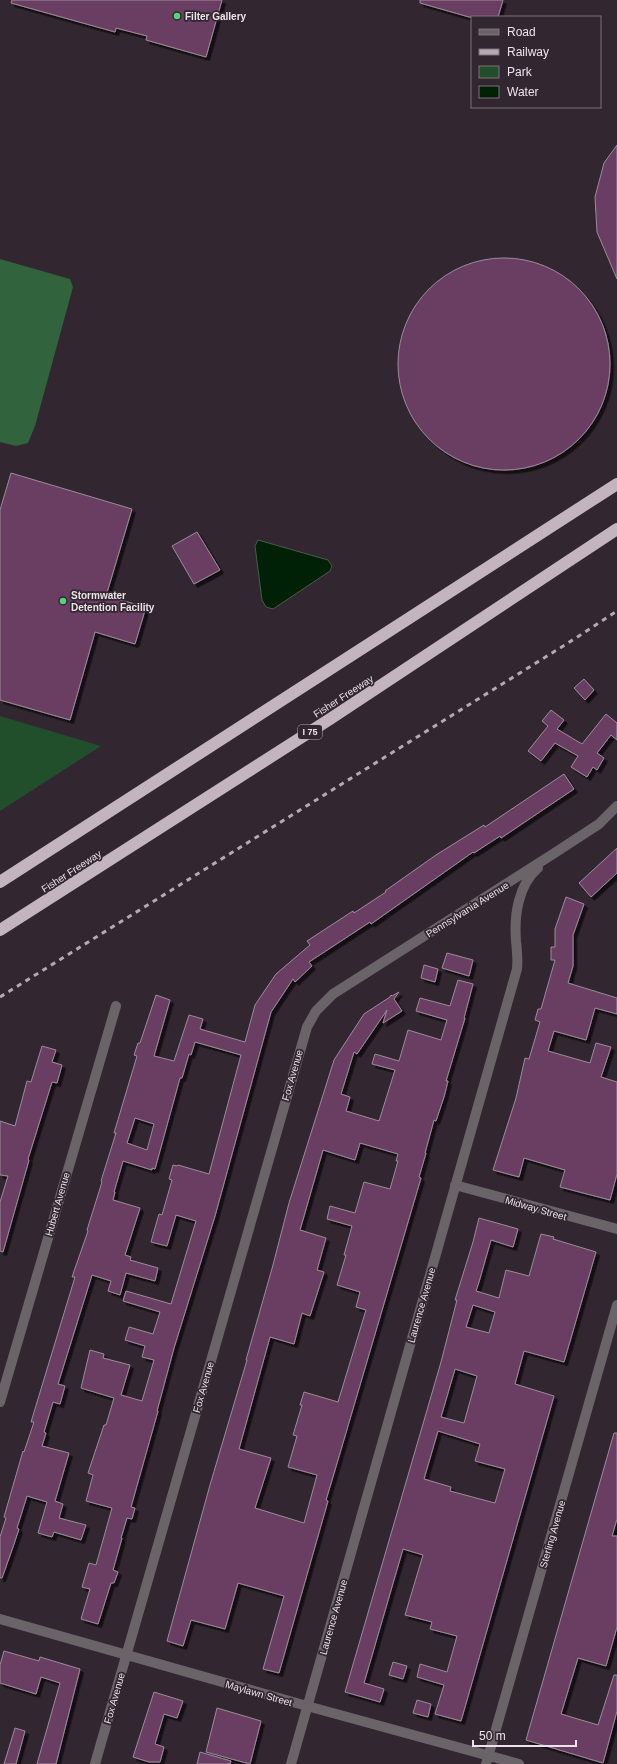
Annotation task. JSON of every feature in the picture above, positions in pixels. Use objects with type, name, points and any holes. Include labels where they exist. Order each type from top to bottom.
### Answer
[{"type":"highway","points":[[0,882],[617,484]]},
{"type":"highway","name":"Fisher Freeway","points":[[0,930],[323,724],[617,529]]},
{"type":"street","name":"Pennsylvania Avenue","points":[[316,1011],[333,994],[599,824],[617,806]]},
{"type":"street","name":"Laurence Avenue","points":[[291,1764],[517,969],[518,959],[516,920],[518,903],[527,882],[535,870],[553,854]]},
{"type":"street","name":"Hubert Avenue","points":[[0,1402],[116,1006]]},
{"type":"street","name":"Fox Avenue","points":[[96,1764],[303,1037],[306,1027],[316,1011]]},
{"type":"street","name":"Midway Street","points":[[456,1185],[617,1229]]},
{"type":"street","name":"Sterling Avenue","points":[[487,1760],[617,1305]]},
{"type":"street","name":"Maylawn Street","points":[[0,1619],[307,1706],[487,1760],[519,1764]]},
{"type":"green space","points":[[0,716],[101,746],[0,811]]},
{"type":"shaded area","points":[[0,259],[70,279],[73,287],[35,426],[28,443],[16,446],[0,442]]},
{"type":"water","points":[[258,540],[328,560],[332,566],[330,571],[273,609],[266,607],[262,600],[255,546]]},
{"type":"building","points":[[12,0],[222,0],[206,57],[146,40],[147,36],[116,28],[115,32],[11,3]]},
{"type":"building","points":[[420,0],[503,0],[498,16],[471,17],[420,3]]},
{"type":"building","points":[[617,145],[617,279],[597,232],[595,197],[604,163]]},
{"type":"building","points":[[504,258],[525,260],[545,266],[563,276],[579,289],[592,305],[602,323],[608,343],[610,364],[608,385],[602,405],[592,423],[579,439],[563,452],[545,462],[525,468],[504,470],[483,468],[463,462],[445,452],[429,439],[416,423],[406,405],[400,385],[398,364],[400,343],[406,323],[416,305],[429,289],[445,276],[463,266],[483,260]]},
{"type":"building","name":"Stormwater Detention Facility","points":[[11,473],[132,509],[106,596],[146,607],[135,644],[95,632],[70,720],[0,700],[0,510]]},
{"type":"building","points":[[197,532],[220,570],[194,584],[172,546]]},
{"type":"building","points":[[584,679],[594,690],[585,700],[574,688]]},
{"type":"building","points":[[551,710],[564,720],[557,729],[582,744],[606,714],[617,723],[617,740],[611,735],[597,753],[604,758],[597,770],[593,767],[587,777],[571,767],[578,756],[555,743],[541,761],[528,751],[548,726],[542,721]]},
{"type":"building","points":[[564,774],[574,789],[501,838],[500,836],[474,853],[473,852],[371,924],[370,922],[309,962],[312,966],[295,982],[293,979],[271,1012],[215,1216],[174,1348],[131,1507],[135,1508],[132,1519],[127,1518],[121,1538],[113,1570],[118,1572],[114,1583],[111,1583],[98,1624],[81,1619],[90,1589],[82,1587],[89,1563],[96,1565],[112,1508],[86,1501],[93,1475],[88,1473],[104,1425],[106,1425],[114,1398],[81,1388],[90,1350],[104,1354],[103,1358],[130,1365],[121,1395],[142,1401],[154,1360],[142,1357],[145,1346],[125,1340],[129,1327],[153,1334],[160,1312],[123,1301],[126,1291],[171,1304],[196,1221],[176,1215],[167,1246],[151,1242],[159,1214],[162,1215],[172,1180],[169,1179],[173,1165],[178,1165],[209,1174],[241,1055],[195,1042],[191,1055],[189,1054],[182,1078],[180,1078],[155,1169],[152,1168],[152,1170],[123,1161],[114,1192],[113,1200],[140,1208],[125,1255],[131,1257],[130,1260],[158,1268],[155,1281],[126,1273],[120,1295],[108,1291],[111,1281],[92,1275],[58,1384],[65,1386],[60,1404],[53,1402],[44,1432],[46,1433],[42,1446],[69,1453],[55,1501],[63,1504],[59,1518],[86,1525],[81,1540],[54,1532],[52,1537],[38,1533],[47,1502],[27,1496],[17,1528],[19,1529],[2,1578],[0,1578],[0,1537],[6,1518],[4,1517],[23,1451],[24,1452],[34,1422],[31,1422],[75,1277],[72,1277],[88,1231],[87,1230],[102,1182],[101,1181],[116,1133],[114,1133],[137,1056],[134,1055],[138,1043],[140,1043],[156,995],[170,1000],[154,1056],[174,1061],[189,1015],[203,1019],[200,1029],[245,1042],[255,1005],[276,974],[310,945],[307,941],[353,911],[354,913],[386,892],[385,891],[436,855],[484,825],[485,827]],"holes":[[[135,1118],[154,1124],[147,1150],[127,1143]]]},
{"type":"building","points":[[617,848],[617,873],[591,897],[579,883]]},
{"type":"building","points":[[566,897],[584,904],[573,935],[573,966],[568,983],[617,998],[617,1014],[595,1008],[586,1040],[554,1031],[548,1051],[590,1063],[596,1043],[611,1047],[601,1077],[617,1082],[617,1174],[610,1200],[560,1187],[565,1170],[524,1158],[519,1177],[493,1170],[516,1098],[525,1058],[529,1059],[540,1022],[535,1020],[538,1009],[541,1009],[555,960],[551,960],[551,947],[555,947],[555,929]]},
{"type":"building","points":[[447,953],[473,960],[469,976],[442,968]]},
{"type":"building","points":[[424,965],[438,969],[435,982],[421,978]]},
{"type":"building","points":[[458,980],[473,984],[465,1018],[446,1081],[448,1081],[444,1097],[436,1121],[434,1120],[419,1177],[421,1178],[326,1500],[328,1501],[279,1673],[263,1669],[284,1596],[238,1583],[225,1629],[191,1620],[183,1646],[167,1641],[210,1485],[247,1360],[289,1203],[334,1060],[364,1014],[391,995],[392,996],[399,992],[394,999],[402,1011],[383,1023],[387,1010],[357,1054],[354,1052],[341,1094],[350,1097],[346,1111],[379,1121],[395,1070],[372,1064],[375,1054],[399,1061],[408,1030],[441,1040],[447,1020],[416,1011],[420,998],[450,1006]],"holes":[[[360,1143],[398,1154],[396,1161],[398,1161],[390,1189],[364,1182],[355,1213],[330,1206],[327,1219],[352,1226],[344,1255],[346,1255],[337,1285],[360,1292],[356,1307],[366,1310],[338,1402],[304,1392],[300,1405],[302,1405],[293,1435],[297,1436],[288,1467],[317,1475],[304,1523],[255,1508],[271,1458],[239,1449],[270,1337],[294,1344],[302,1313],[310,1316],[324,1272],[317,1270],[326,1238],[300,1230],[323,1150],[355,1160]]]},
{"type":"building","points":[[42,1046],[56,1050],[52,1062],[62,1065],[57,1083],[52,1082],[28,1159],[29,1160],[3,1252],[0,1251],[0,1202],[8,1176],[0,1175],[0,1121],[15,1126],[27,1081],[31,1082]]},
{"type":"building","points":[[479,1218],[518,1229],[513,1247],[491,1240],[476,1291],[499,1298],[506,1270],[529,1276],[541,1234],[596,1252],[564,1362],[524,1351],[515,1384],[554,1396],[461,1721],[435,1714],[444,1685],[417,1677],[420,1664],[447,1672],[457,1636],[430,1629],[432,1622],[405,1615],[423,1555],[403,1549],[364,1683],[384,1689],[380,1702],[345,1692],[441,1362],[457,1300],[455,1300]],"holes":[[[473,1305],[495,1312],[489,1333],[466,1327]],[[455,1369],[477,1376],[464,1423],[441,1417]],[[438,1431],[480,1444],[475,1461],[505,1469],[495,1503],[450,1491],[451,1487],[424,1479]]]},
{"type":"building","points":[[614,1433],[617,1433],[617,1519],[612,1536],[617,1536],[617,1627],[606,1666],[578,1658],[561,1714],[598,1725],[614,1675],[617,1675],[617,1711],[603,1763],[526,1740]]},
{"type":"building","points":[[4,1651],[39,1661],[40,1657],[80,1669],[56,1764],[37,1764],[60,1683],[41,1677],[36,1694],[0,1683],[0,1665]]},
{"type":"building","points":[[393,1662],[407,1666],[403,1679],[389,1675]]},
{"type":"building","points":[[154,1692],[183,1701],[177,1718],[164,1714],[155,1744],[164,1747],[160,1762],[149,1762],[133,1757]]},
{"type":"building","points":[[417,1700],[431,1704],[428,1717],[413,1713]]},
{"type":"building","points":[[217,1708],[261,1721],[250,1764],[206,1752]]},
{"type":"building","points":[[15,1728],[25,1731],[16,1764],[4,1764]]},
{"type":"building","points":[[200,1752],[231,1761],[230,1764],[197,1764]]},
{"type":"railway","points":[[0,997],[617,611]]},
{"type":"place","name":"Filter Gallery","points":[[177,16]]},
{"type":"place","name":"Stormwater Detention Facility","points":[[63,601]]}]
